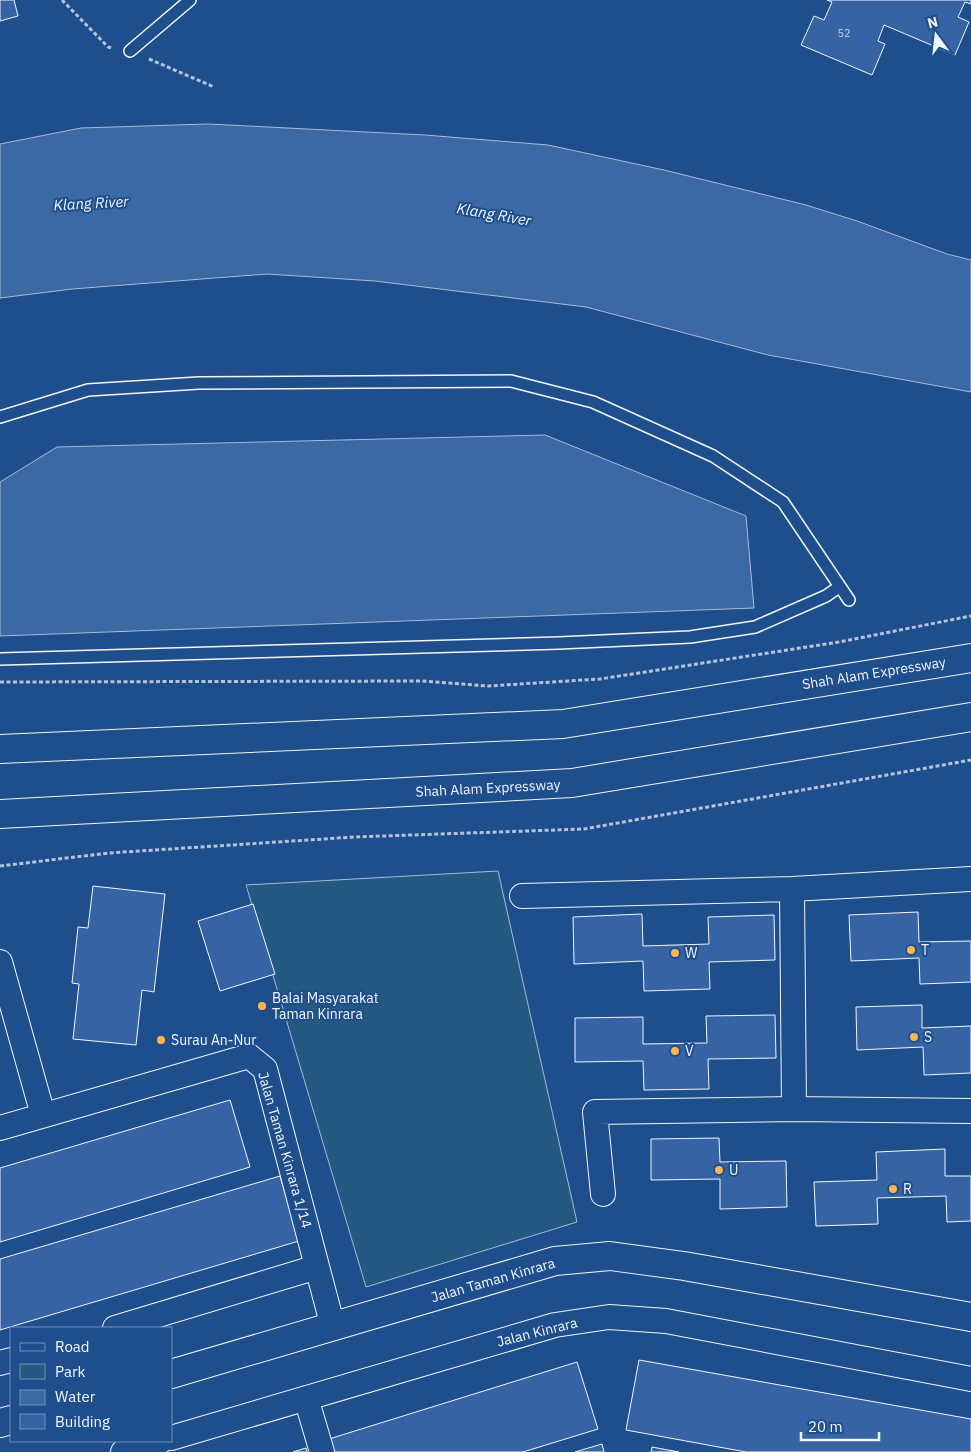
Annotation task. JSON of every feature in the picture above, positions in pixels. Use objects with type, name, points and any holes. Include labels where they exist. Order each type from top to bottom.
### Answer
[{"type":"main road","name":"Shah Alam Expressway","points":[[0,749],[563,724],[971,658]]},
{"type":"main road","name":"Shah Alam Expressway","points":[[0,814],[572,783],[971,717]]},
{"type":"main road","points":[[0,739],[42,746]]},
{"type":"main road","name":"Jalan Taman Kinrara","points":[[172,1374],[555,1261],[610,1256],[684,1266],[971,1317]]},
{"type":"street","points":[[522,896],[792,889],[971,879]]},
{"type":"street","points":[[792,889],[794,1110]]},
{"type":"street","points":[[0,962],[43,1115]]},
{"type":"street","name":"Jalan Taman Kinrara 1/14","points":[[0,1128],[248,1056],[266,1069],[333,1327]]},
{"type":"street","points":[[603,1194],[595,1112],[971,1111]]},
{"type":"street","points":[[118,1327],[317,1267]]},
{"type":"street","name":"Jalan Kinrara","points":[[172,1438],[555,1325],[609,1317],[666,1321],[971,1378]]},
{"type":"street","points":[[306,1398],[322,1452]]},
{"type":"street","points":[[123,1452],[158,1442]]},
{"type":"lane","points":[[130,51],[190,0]]},
{"type":"lane","points":[[0,417],[88,390],[199,383],[511,381],[593,402],[713,456],[783,502],[849,600]]},
{"type":"lane","points":[[0,659],[549,644],[690,637],[755,627],[826,596],[839,587]]},
{"type":"path","points":[[0,682],[422,681],[488,686],[600,679],[839,642],[971,616]]},
{"type":"path","points":[[0,866],[109,853],[345,838],[584,829],[971,760]]},
{"type":"green space","points":[[498,871],[577,1222],[366,1287],[246,885]]},
{"type":"water","name":"Klang River","points":[[208,124],[425,135],[548,145],[664,170],[806,205],[857,221],[947,254],[971,260],[971,392],[768,355],[586,307],[375,281],[267,274],[72,289],[0,298],[0,144],[81,128]]},
{"type":"water","points":[[545,435],[746,516],[754,608],[0,636],[0,482],[57,447]]},
{"type":"building","points":[[0,0],[14,0],[18,16],[0,21]]},
{"type":"building","points":[[827,0],[971,0],[971,4],[965,2],[958,17],[969,22],[955,55],[884,25],[878,41],[885,44],[872,75],[801,45],[814,16],[824,20],[832,2]]},
{"type":"building","points":[[93,886],[165,894],[154,992],[142,990],[136,1045],[73,1039],[79,984],[72,983],[78,927],[88,928]]},
{"type":"building","points":[[253,904],[275,974],[220,991],[198,921]]},
{"type":"building","name":"T","points":[[918,912],[919,942],[971,941],[971,982],[920,984],[919,958],[851,961],[849,915]]},
{"type":"building","name":"W","points":[[642,914],[643,946],[709,944],[708,917],[774,915],[775,960],[709,962],[710,989],[644,991],[643,961],[574,964],[573,917]]},
{"type":"building","name":"S","points":[[922,1005],[922,1028],[971,1026],[971,1073],[924,1075],[923,1047],[857,1050],[856,1007]]},
{"type":"building","name":"V","points":[[775,1015],[776,1058],[708,1059],[709,1089],[644,1090],[643,1061],[575,1062],[575,1018],[643,1017],[643,1044],[707,1043],[706,1016]]},
{"type":"building","points":[[230,1100],[250,1167],[0,1242],[0,1168]]},
{"type":"building","name":"U","points":[[719,1138],[720,1162],[786,1161],[787,1207],[720,1209],[720,1179],[651,1180],[651,1139]]},
{"type":"building","name":"R","points":[[945,1149],[945,1176],[971,1176],[971,1221],[947,1222],[946,1196],[877,1198],[878,1224],[816,1226],[814,1182],[877,1180],[876,1152]]},
{"type":"building","points":[[280,1176],[299,1241],[0,1330],[0,1259]]},
{"type":"building","points":[[639,1360],[971,1419],[971,1452],[746,1452],[626,1430]]},
{"type":"building","points":[[577,1362],[598,1429],[523,1452],[334,1452],[329,1439]]},
{"type":"building","points":[[602,1444],[604,1452],[575,1452]]},
{"type":"building","points":[[652,1447],[679,1452],[651,1452]]},
{"type":"building","points":[[306,1448],[307,1452],[293,1452]]},
{"type":"place","name":"T","points":[[911,950]]},
{"type":"place","name":"W","points":[[675,953]]},
{"type":"place","name":"Balai Masyarakat Taman Kinrara","points":[[262,1006]]},
{"type":"place","name":"S","points":[[914,1037]]},
{"type":"place","name":"Surau An-Nur","points":[[161,1040]]},
{"type":"place","name":"V","points":[[675,1051]]},
{"type":"place","name":"U","points":[[719,1170]]},
{"type":"place","name":"R","points":[[893,1189]]}]
